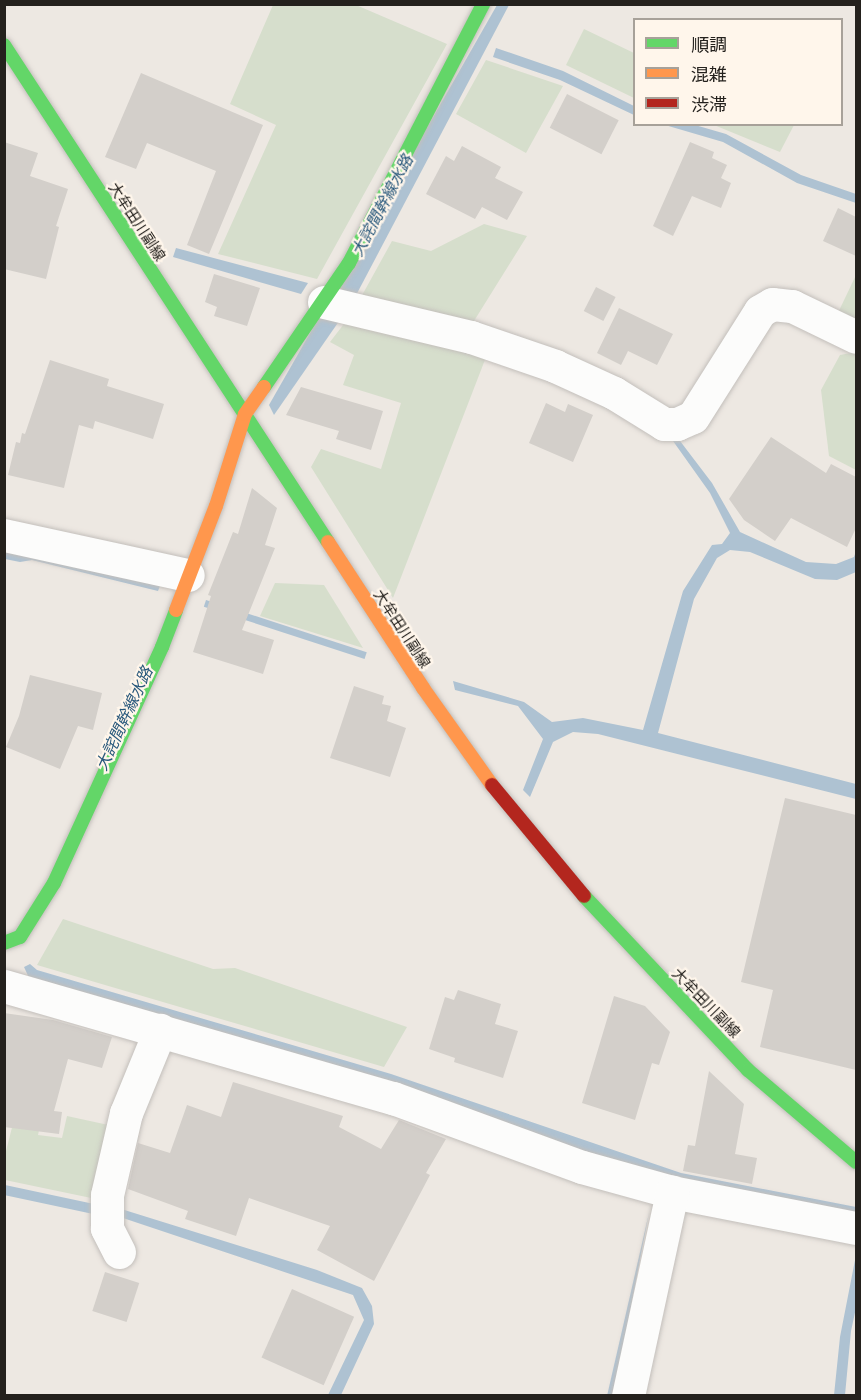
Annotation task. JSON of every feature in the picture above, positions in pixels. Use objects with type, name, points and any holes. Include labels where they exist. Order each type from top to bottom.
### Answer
[{"type":"main road","points":[[4,942],[20,937],[54,883],[162,647],[216,506],[245,414],[339,305],[349,263],[483,4]]},
{"type":"main road","name":"大牟田川副線","points":[[4,45],[423,688],[501,798],[600,915],[748,1070],[856,1162]]},
{"type":"street","points":[[339,305],[471,337],[555,366],[614,393],[664,424],[677,424],[693,417],[760,311],[772,304],[792,306],[856,337]]},
{"type":"street","points":[[4,535],[188,575]]},
{"type":"street","points":[[4,986],[393,1098],[582,1167],[672,1192],[856,1228]]},
{"type":"street","points":[[119,1252],[106,1228],[106,1195],[126,1113],[160,1030]]},
{"type":"street","points":[[628,1395],[672,1192]]},
{"type":"green space","points":[[273,5],[356,5],[447,44],[317,279],[218,254],[276,125],[230,104]]},
{"type":"green space","points":[[584,29],[633,53],[633,98],[566,65]]},
{"type":"green space","points":[[486,60],[563,86],[526,153],[456,114]]},
{"type":"green space","points":[[716,126],[793,126],[780,152]]},
{"type":"green space","points":[[484,224],[527,236],[469,329],[360,299],[392,241],[431,251]]},
{"type":"green space","points":[[856,275],[856,327],[836,317]]},
{"type":"green space","points":[[350,316],[488,352],[393,598],[311,467],[321,449],[381,469],[401,403],[343,385],[354,355],[330,342]]},
{"type":"green space","points":[[856,352],[856,470],[829,456],[821,390],[840,355]]},
{"type":"green space","points":[[275,583],[324,585],[363,648],[260,616]]},
{"type":"green space","points":[[63,919],[213,969],[235,968],[407,1027],[384,1067],[37,965]]},
{"type":"green space","points":[[20,1096],[45,1102],[38,1135],[62,1138],[67,1116],[113,1126],[96,1199],[5,1180],[5,1155]]},
{"type":"water","points":[[497,5],[509,5],[353,301],[274,415],[269,405]]},
{"type":"water","points":[[496,48],[563,71],[633,106],[633,115],[560,80],[493,57]]},
{"type":"water","points":[[668,126],[698,126],[726,134],[801,175],[856,194],[856,203],[797,183],[723,142]]},
{"type":"water","points":[[176,248],[308,283],[301,294],[173,257]]},
{"type":"water","points":[[677,437],[712,483],[740,532],[806,562],[836,564],[854,557],[856,551],[856,572],[837,580],[815,579],[750,552],[730,550],[717,558],[694,599],[658,733],[856,784],[856,799],[598,734],[573,732],[553,742],[530,797],[523,790],[543,739],[518,706],[455,690],[453,681],[524,702],[552,722],[583,718],[643,730],[683,591],[712,545],[722,544],[730,533],[710,493],[673,441]]},
{"type":"water","points":[[5,548],[160,586],[158,591],[32,560],[20,562],[5,559]]},
{"type":"water","points":[[206,600],[367,652],[365,659],[204,607]]},
{"type":"water","points":[[30,964],[37,970],[391,1074],[681,1173],[856,1207],[856,1214],[657,1176],[30,980],[24,967]]},
{"type":"water","points":[[5,1185],[94,1204],[92,1214],[4,1195]]},
{"type":"water","points":[[118,1208],[317,1270],[362,1288],[372,1306],[374,1324],[341,1395],[328,1395],[364,1320],[353,1295],[120,1217]]},
{"type":"water","points":[[649,1213],[614,1395],[607,1396]]},
{"type":"water","points":[[856,1255],[856,1308],[851,1331],[845,1395],[834,1395],[840,1337]]},
{"type":"building","points":[[141,73],[263,125],[209,254],[187,245],[216,171],[147,143],[136,169],[105,157]]},
{"type":"building","points":[[567,94],[619,120],[601,154],[550,128]]},
{"type":"building","points":[[4,142],[38,153],[30,176],[68,189],[56,226],[59,227],[46,279],[4,269]]},
{"type":"building","points":[[690,142],[714,152],[712,158],[727,165],[721,178],[731,183],[721,208],[692,196],[673,236],[653,226]]},
{"type":"building","points":[[462,146],[501,167],[495,178],[523,192],[507,220],[482,207],[475,219],[426,194],[446,156],[454,161]]},
{"type":"building","points":[[838,208],[856,217],[856,256],[823,241]]},
{"type":"building","points":[[214,274],[260,288],[247,326],[214,316],[217,307],[205,302]]},
{"type":"building","points":[[596,287],[616,297],[603,321],[584,311]]},
{"type":"building","points":[[619,308],[673,334],[657,365],[628,351],[621,365],[597,353]]},
{"type":"building","points":[[50,360],[109,379],[107,386],[164,404],[153,439],[95,421],[93,429],[79,425],[64,488],[8,475],[16,442],[20,443],[22,433],[25,434]]},
{"type":"building","points":[[301,387],[383,411],[371,450],[336,439],[339,431],[286,415]]},
{"type":"building","points":[[546,403],[565,412],[568,404],[593,415],[573,462],[529,443]]},
{"type":"building","points":[[771,437],[826,473],[831,464],[856,477],[856,528],[847,547],[791,518],[775,541],[744,520],[729,499]]},
{"type":"building","points":[[252,488],[277,508],[265,545],[275,548],[242,630],[274,640],[263,674],[193,652],[211,596],[208,595],[233,532],[238,534]]},
{"type":"building","points":[[30,675],[102,693],[93,730],[78,726],[60,769],[6,747],[19,716]]},
{"type":"building","points":[[354,686],[384,696],[382,704],[391,706],[387,721],[406,728],[390,777],[330,758]]},
{"type":"building","points":[[785,798],[856,815],[856,1070],[760,1047],[773,990],[741,982]]},
{"type":"building","points":[[458,990],[501,1004],[495,1024],[518,1031],[503,1078],[454,1062],[455,1058],[429,1049],[445,997],[454,1000]]},
{"type":"building","points":[[614,996],[645,1006],[670,1032],[659,1065],[652,1063],[635,1120],[582,1103]]},
{"type":"building","points":[[4,1013],[53,1020],[112,1037],[102,1068],[68,1059],[54,1111],[62,1112],[59,1134],[4,1127]]},
{"type":"building","points":[[709,1071],[744,1104],[735,1154],[757,1158],[752,1184],[683,1171],[688,1145],[695,1146]]},
{"type":"building","points":[[233,1082],[343,1116],[339,1127],[381,1149],[399,1120],[446,1139],[426,1173],[430,1175],[374,1281],[317,1250],[330,1226],[249,1198],[236,1236],[185,1219],[188,1211],[128,1189],[138,1143],[170,1153],[187,1105],[221,1117]]},
{"type":"building","points":[[105,1272],[139,1283],[127,1322],[92,1311]]},
{"type":"building","points":[[292,1289],[354,1317],[324,1385],[261,1358]]},
{"type":"traffic: fast","points":[[264,387],[349,263],[483,4]]},
{"type":"traffic: fast","points":[[4,45],[328,542]]},
{"type":"traffic: fast","points":[[4,943],[20,937],[54,883],[162,647],[176,610]]},
{"type":"traffic: fast","points":[[584,896],[748,1070],[856,1162]]},
{"type":"traffic: slow","points":[[176,610],[216,506],[245,414],[264,387]]},
{"type":"traffic: slow","points":[[328,542],[423,688],[492,785]]},
{"type":"traffic: jam","points":[[492,785],[584,896]]},
{"type":"water label","name":"大詫間幹線水路","points":[[381,205]]},
{"type":"water label","name":"大詫間幹線水路","points":[[123,718]]}]
